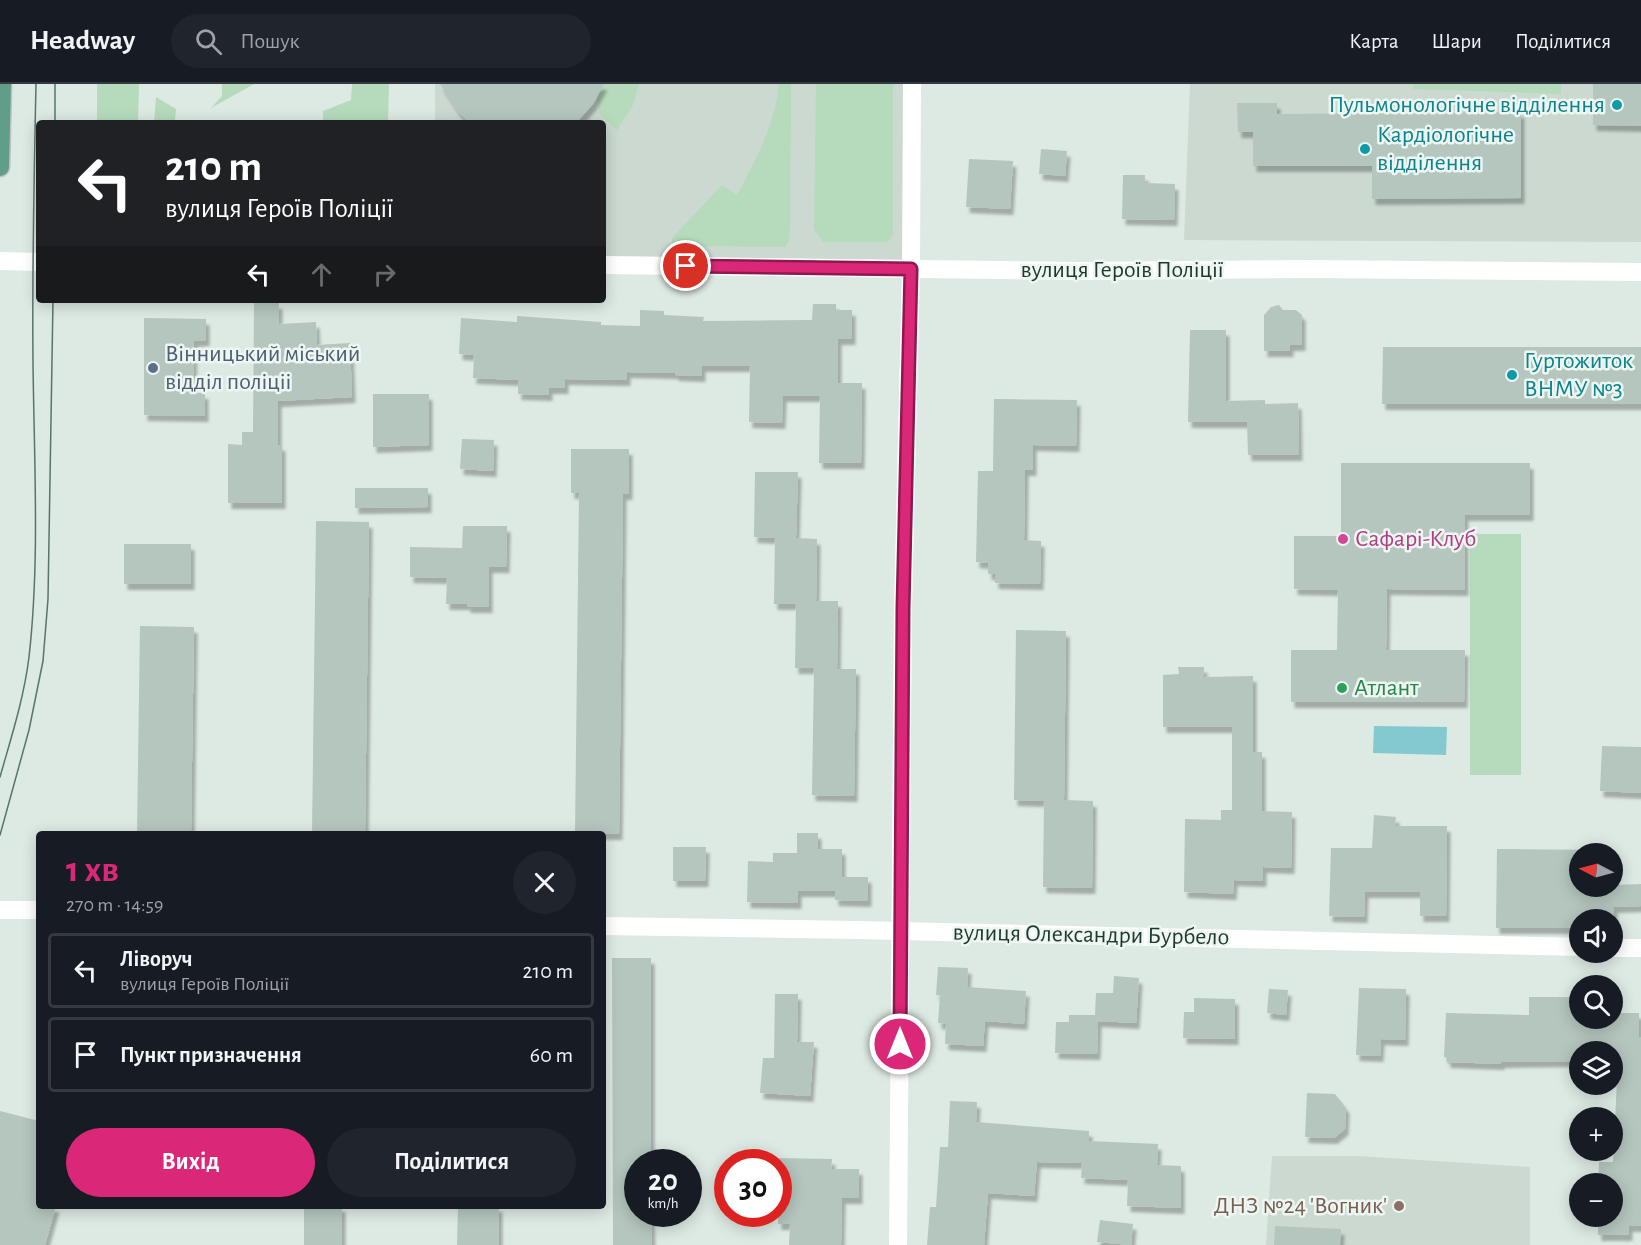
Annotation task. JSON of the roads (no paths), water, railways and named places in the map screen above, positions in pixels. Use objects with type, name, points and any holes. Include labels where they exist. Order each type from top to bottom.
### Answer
[{"type":"main road","points":[[0,167],[2,84]]},
{"type":"street","points":[[898,1245],[903,608],[911,269],[912,84]]},
{"type":"street","points":[[0,261],[36,262]]},
{"type":"street","name":"вулиця Героїв Поліції","points":[[606,265],[911,269],[1641,272]]},
{"type":"street","points":[[0,910],[36,910]]},
{"type":"street","name":"вулиця Олександри Бурбело","points":[[606,926],[1569,947]]},
{"type":"street","points":[[1623,948],[1641,948]]},
{"type":"water","points":[[1374,726],[1447,727],[1446,755],[1373,753]]},
{"type":"tram line","points":[[0,777],[27,672],[34,584],[36,510],[33,292],[36,84]]},
{"type":"tram line","points":[[55,84],[55,120]]},
{"type":"tram line","points":[[0,835],[29,730],[43,661],[48,599],[53,303]]},
{"type":"place","name":"Пульмонологічне відділення","points":[[1617,105]]},
{"type":"place","name":"Кардіологічне відділення","points":[[1365,149]]},
{"type":"place","name":"Вінницький міський відділ поліціі","points":[[153,368]]},
{"type":"place","name":"Гуртожиток ВНМУ №3","points":[[1512,375]]},
{"type":"place","name":"Сафарі-Клуб","points":[[1343,539]]},
{"type":"place","name":"Атлант","points":[[1342,688]]},
{"type":"place","name":"ДНЗ №24 'Вогник'","points":[[1399,1206]]}]
